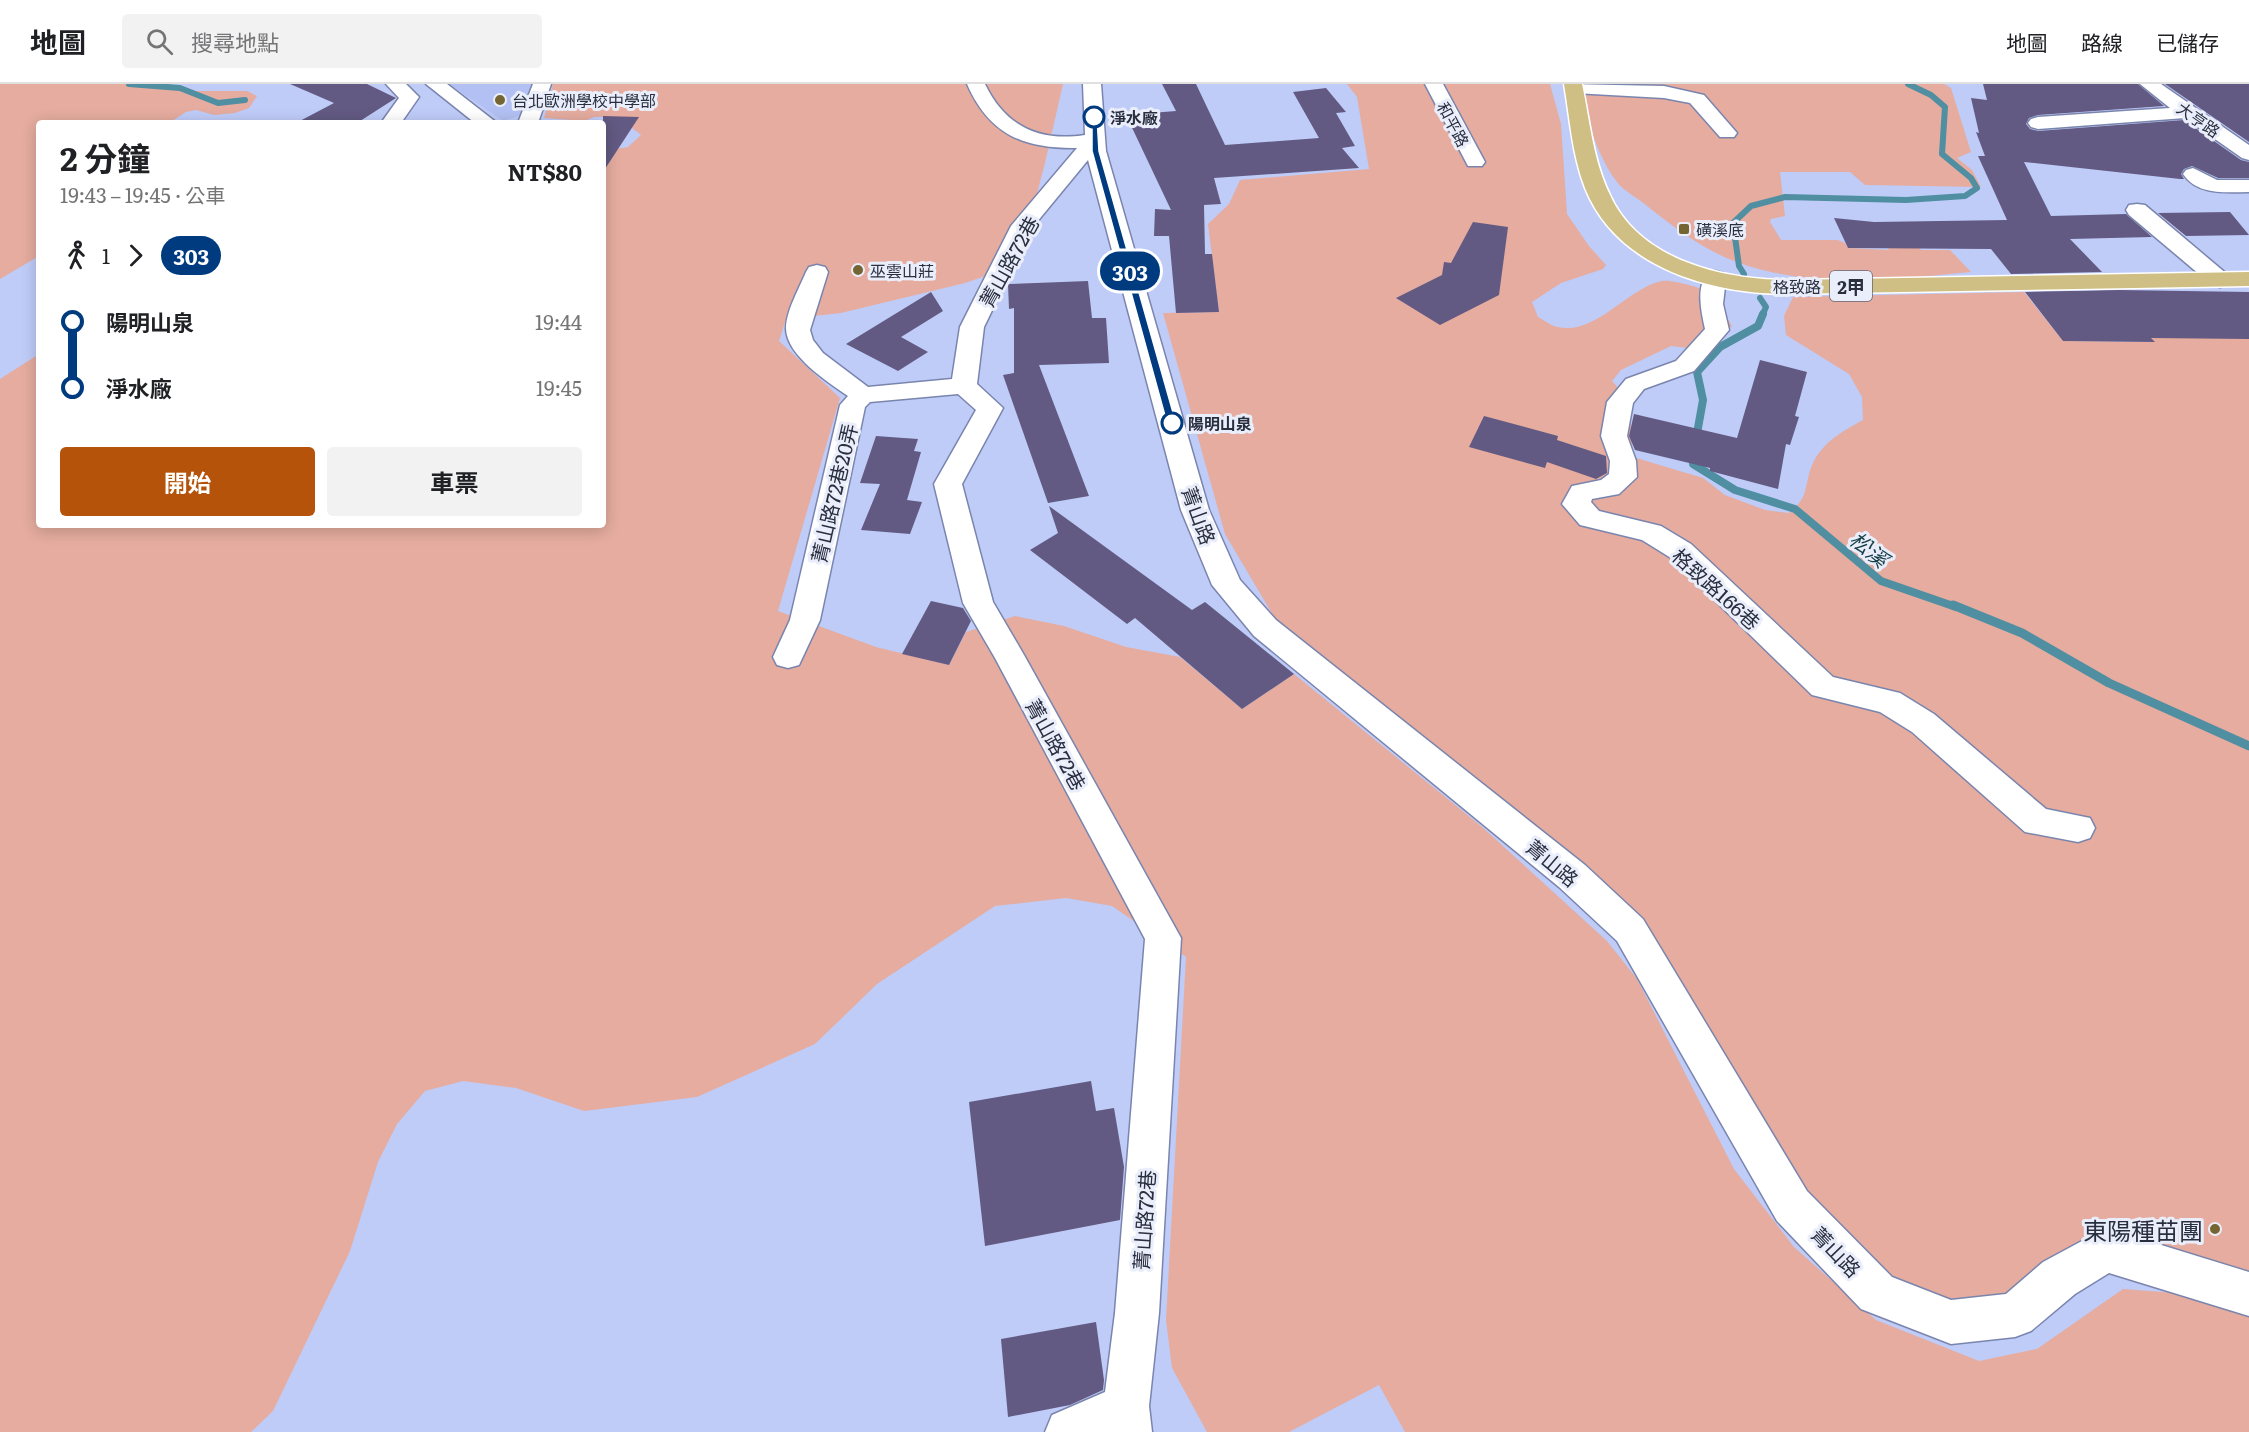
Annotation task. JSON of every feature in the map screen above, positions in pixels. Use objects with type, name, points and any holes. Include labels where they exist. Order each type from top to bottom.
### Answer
[{"type":"main road","name":"格致路","points":[[1574,86],[1590,173],[1603,202],[1618,226],[1641,247],[1672,264],[1715,278],[1754,286],[1802,287],[2249,279]]},
{"type":"street","points":[[393,120],[409,96],[394,84]]},
{"type":"street","points":[[435,84],[483,120]]},
{"type":"street","points":[[529,120],[542,84]]},
{"type":"street","points":[[976,84],[992,114],[1002,124],[1019,134],[1047,143],[1076,143],[1095,139]]},
{"type":"street","name":"菁山路","points":[[1092,84],[1096,151],[1195,510],[1227,585],[1265,628],[1572,876],[1630,930],[1792,1206],[1877,1293],[1951,1322],[2015,1316],[2059,1278],[2106,1250],[2249,1294]]},
{"type":"street","name":"和平路","points":[[1434,84],[1475,162]]},
{"type":"street","name":"大亨路","points":[[2149,84],[2249,154]]},
{"type":"street","points":[[1574,86],[1664,92],[1697,99],[1727,133]]},
{"type":"street","points":[[2038,123],[2189,112]]},
{"type":"street","name":"菁山路72巷","points":[[1095,139],[1022,226],[972,327],[964,386],[990,408],[948,484],[978,603],[1163,938],[1137,1313],[1127,1419]]},
{"type":"street","points":[[2193,174],[2213,186],[2249,186]]},
{"type":"street","points":[[2137,210],[2220,280]]},
{"type":"street","points":[[817,272],[798,329],[807,353],[863,395],[964,386]]},
{"type":"street","name":"格致路166巷","points":[[1715,278],[1711,304],[1717,330],[1685,366],[1635,384],[1620,402],[1614,436],[1623,461],[1623,477],[1609,488],[1582,492],[1576,504],[1590,518],[1651,533],[1681,551],[1823,687],[1888,702],[1923,723],[2037,822],[2078,828]]},
{"type":"street","name":"菁山路72巷20弄","points":[[788,657],[806,620],[853,405],[863,395]]},
{"type":"street","points":[[1069,1432],[1127,1419]]},
{"type":"shaded area","points":[[0,84],[156,84],[188,88],[191,91],[247,91],[257,96],[249,108],[235,113],[214,115],[196,110],[186,112],[174,120],[36,120],[36,258],[0,279]]},
{"type":"shaded area","name":"台北歐洲學校中學部","points":[[449,84],[533,84],[522,115],[502,120]]},
{"type":"shaded area","points":[[553,84],[1063,84],[1018,265],[965,283],[841,313],[786,319],[779,341],[840,398],[778,611],[876,647],[949,665],[966,632],[1015,616],[1064,626],[1126,647],[1180,657],[1242,709],[1294,674],[1481,826],[1607,941],[1637,979],[1734,1169],[1794,1247],[1876,1320],[1979,1361],[2037,1349],[2123,1289],[2204,1295],[2249,1315],[2249,1432],[1405,1432],[1379,1385],[1289,1432],[1207,1432],[1172,1368],[1166,1320],[1186,957],[1112,906],[1066,898],[995,906],[877,984],[815,1044],[697,1097],[584,1111],[516,1088],[463,1081],[425,1091],[397,1124],[378,1162],[350,1251],[273,1411],[251,1432],[0,1432],[0,379],[36,356],[36,528],[606,528],[606,151],[628,147],[641,135],[618,117],[594,117],[587,120],[544,118]]},
{"type":"shaded area","points":[[1347,84],[1550,84],[1561,124],[1567,214],[1589,246],[1606,265],[1603,269],[1561,283],[1532,302],[1538,317],[1558,327],[1572,328],[1598,318],[1637,292],[1662,281],[1681,283],[1717,293],[1718,312],[1727,318],[1732,326],[1719,340],[1706,350],[1671,346],[1621,370],[1612,381],[1624,398],[1630,416],[1633,457],[1703,478],[1725,495],[1765,510],[1789,513],[1796,507],[1804,496],[1813,463],[1822,449],[1841,433],[1863,420],[1862,397],[1849,374],[1786,335],[1784,316],[1793,297],[2024,292],[2063,341],[2154,342],[2112,292],[2249,339],[2249,1282],[2094,1242],[2015,1285],[1995,1306],[1944,1302],[1882,1277],[1808,1200],[1646,929],[1274,617],[1225,534],[1163,313],[1219,312],[1208,224],[1229,204],[1240,180],[1369,169],[1357,97]]},
{"type":"shaded area","points":[[1583,84],[1944,84],[1951,88],[1971,152],[1957,158],[1972,170],[1981,187],[1865,185],[1850,172],[1780,172],[1785,216],[1771,219],[1770,222],[1781,240],[1838,240],[1845,243],[1848,248],[1889,250],[1882,236],[1910,235],[1921,250],[1950,250],[1971,272],[1907,278],[1840,280],[1807,278],[1775,273],[1743,264],[1714,252],[1676,228],[1617,182],[1604,162],[1588,121]]},
{"type":"building","points":[[290,84],[367,84],[396,98],[362,120],[302,120],[334,103]]},
{"type":"building","points":[[1162,84],[1196,84],[1225,145],[1319,138],[1293,92],[1326,88],[1346,112],[1336,113],[1355,146],[1342,148],[1359,168],[1214,178],[1221,204],[1204,205],[1205,254],[1212,254],[1219,312],[1176,313],[1169,236],[1154,236],[1155,209],[1171,210],[1126,115],[1176,111]]},
{"type":"building","points":[[1983,84],[2138,84],[2164,106],[2038,115],[2029,118],[2026,124],[2030,129],[2038,131],[2184,120],[2241,160],[2249,162],[2249,178],[2218,178],[2192,166],[2184,169],[2181,174],[2184,179],[2180,179],[2024,162],[2051,216],[2126,214],[2152,237],[2070,239],[2102,272],[2011,274],[1991,249],[1848,248],[1834,218],[1874,222],[2007,220],[1978,156],[1985,156],[1976,132],[1979,133],[1971,98],[1987,100]]},
{"type":"building","points":[[2165,84],[2249,84],[2249,142]]},
{"type":"building","points":[[603,116],[639,117],[606,167],[606,120],[603,120]]},
{"type":"building","points":[[2230,212],[2249,235],[2186,236],[2158,213]]},
{"type":"building","points":[[1473,222],[1508,227],[1499,295],[1440,325],[1396,298],[1442,275],[1444,262],[1451,263]]},
{"type":"building","points":[[1088,281],[1092,318],[1106,318],[1109,363],[1039,365],[1089,496],[1048,503],[1003,375],[1014,373],[1014,308],[1009,309],[1008,284]]},
{"type":"building","points":[[2119,290],[2249,292],[2249,339],[2151,338],[2155,342],[2063,341],[2025,292]]},
{"type":"building","points":[[931,292],[943,311],[901,337],[928,352],[898,371],[846,344]]},
{"type":"building","points":[[1760,360],[1807,372],[1795,416],[1799,417],[1790,445],[1786,444],[1778,489],[1710,471],[1710,468],[1635,450],[1629,436],[1634,414],[1737,438]]},
{"type":"building","points":[[1484,416],[1558,436],[1557,440],[1606,456],[1607,473],[1596,479],[1547,462],[1545,468],[1469,447]]},
{"type":"building","points":[[876,436],[918,439],[914,451],[921,452],[907,500],[922,502],[910,534],[861,530],[880,484],[860,483]]},
{"type":"building","points":[[1049,506],[1192,610],[1205,602],[1294,674],[1242,709],[1135,618],[1127,624],[1030,550],[1058,533]]},
{"type":"building","points":[[931,601],[963,608],[971,621],[949,665],[902,654]]},
{"type":"building","points":[[1091,1081],[1096,1111],[1114,1108],[1124,1167],[1120,1220],[985,1246],[969,1102]]},
{"type":"building","points":[[1096,1322],[1104,1380],[1103,1390],[1070,1405],[1008,1417],[1001,1339]]},
{"type":"waterway","points":[[129,84],[180,88],[218,103],[245,100]]},
{"type":"waterway","name":"松溪","points":[[1744,274],[1739,266],[1733,223],[1751,206],[1785,197],[1906,200],[1965,196],[1977,188],[1971,178],[1942,154],[1945,107],[1931,95],[1908,84]]},
{"type":"waterway","name":"松溪","points":[[1760,298],[1766,307],[1762,316]]},
{"type":"waterway","name":"松溪","points":[[1696,439],[1703,400],[1697,372],[1720,347],[1758,326],[1763,314]]},
{"type":"waterway","name":"松溪","points":[[1694,453],[1693,464],[1735,490],[1795,509],[1881,581],[1956,607]]},
{"type":"waterway","name":"松溪","points":[[1953,605],[2022,633],[2109,683],[2249,746]]},
{"type":"bus line","name":"303","points":[[1094,117],[1096,151],[1172,423]]},
{"type":"place","name":"台北歐洲學校中學部","points":[[500,100]]},
{"type":"place","name":"淨水廠","points":[[1094,117]]},
{"type":"place","name":"磺溪底","points":[[1684,229]]},
{"type":"place","name":"巫雲山莊","points":[[858,270]]},
{"type":"place","name":"陽明山泉","points":[[1172,423]]},
{"type":"place","name":"東陽種苗團","points":[[2215,1229]]}]
